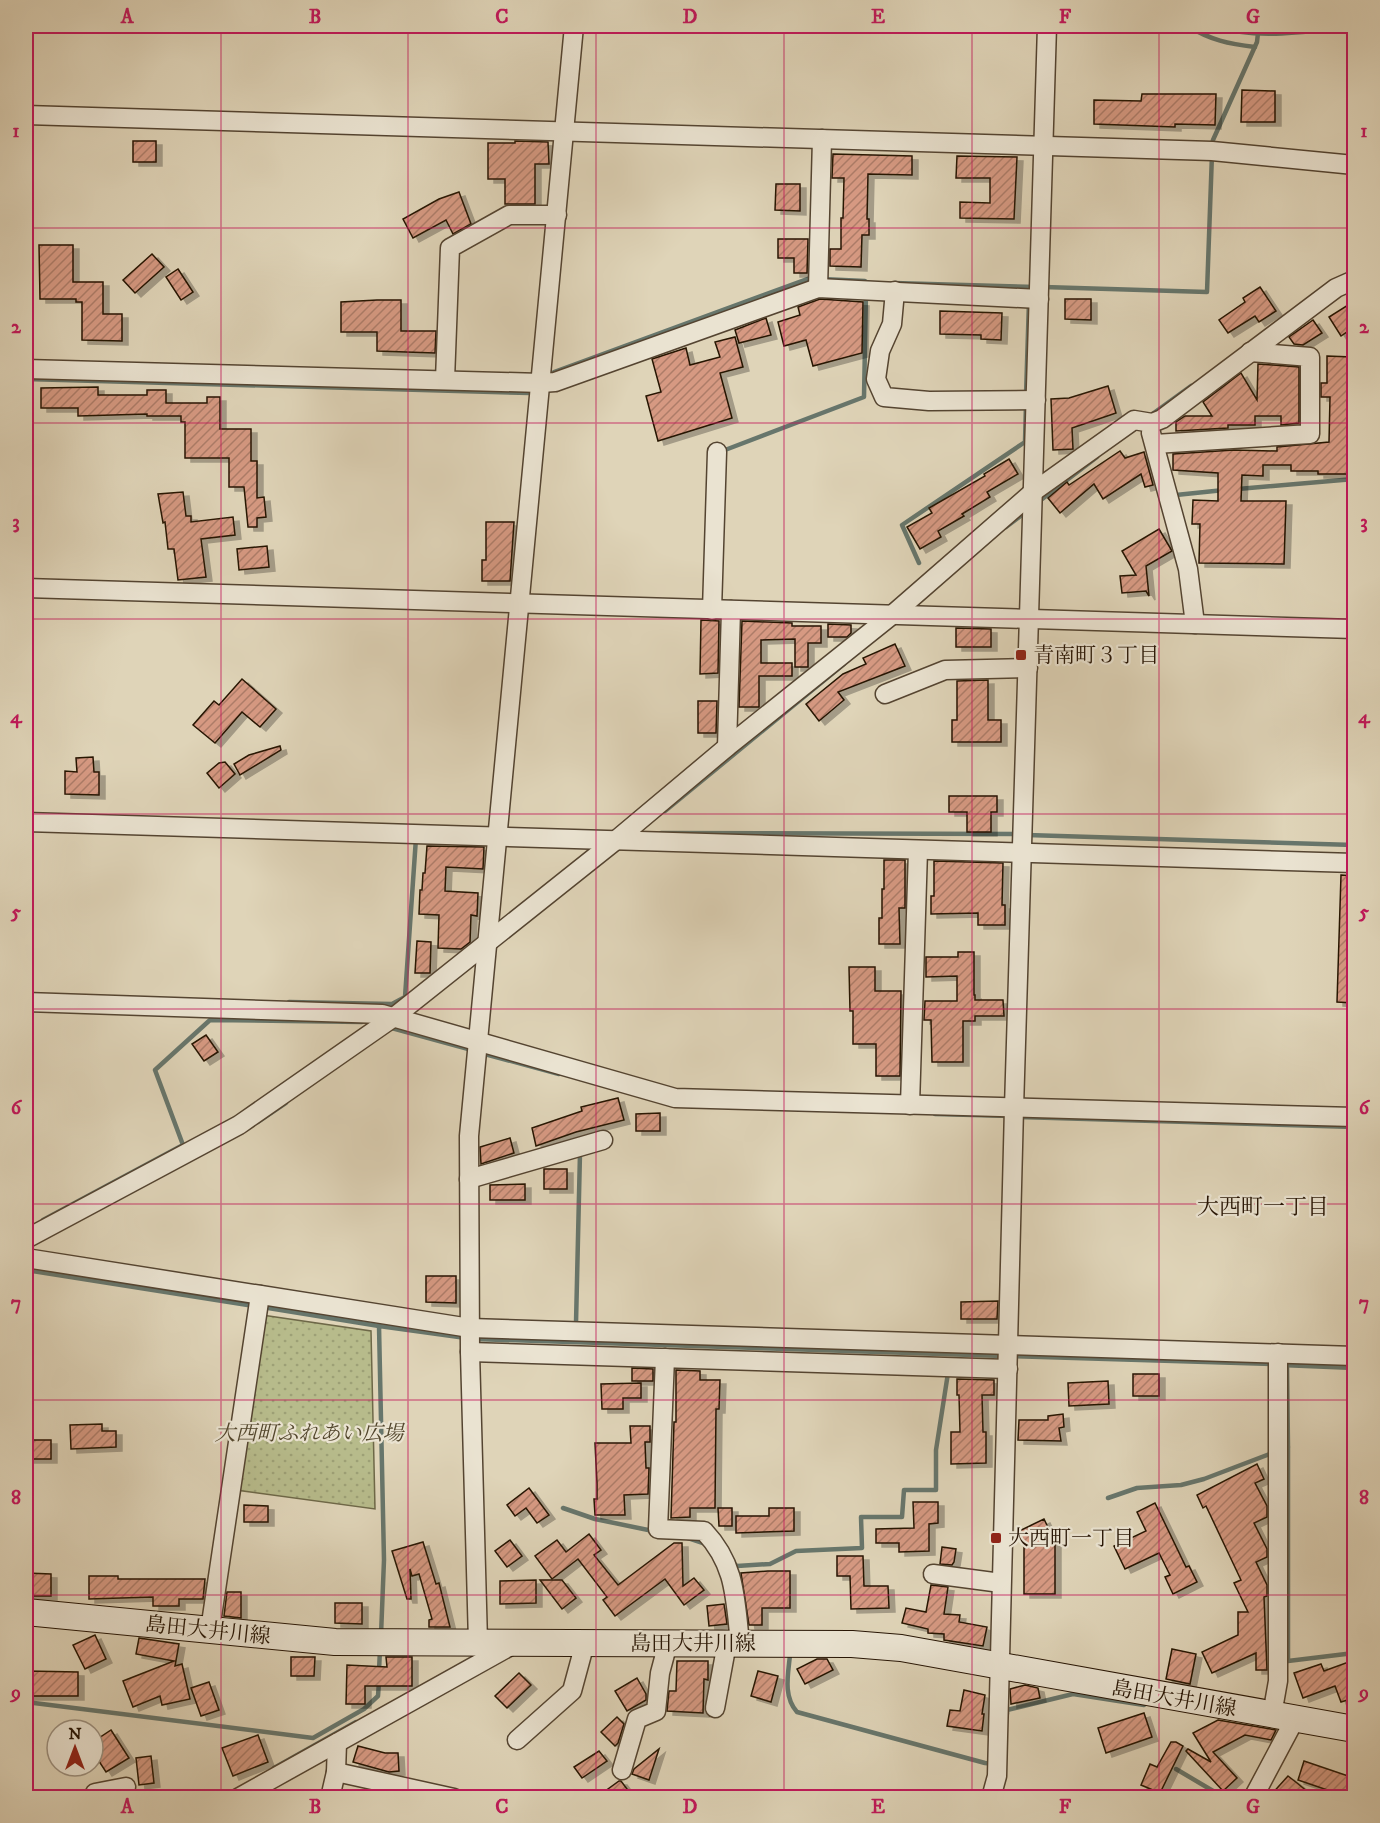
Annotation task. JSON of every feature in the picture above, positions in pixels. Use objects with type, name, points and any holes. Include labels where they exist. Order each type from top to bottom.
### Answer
[{"type":"main road","name":"島田大井川線","points":[[26,1612],[335,1642],[734,1643],[862,1645],[901,1648],[1354,1729]]},
{"type":"street","points":[[478,1642],[470,1352],[469,1136],[574,26]]},
{"type":"street","points":[[991,1797],[997,1776],[998,1666],[1047,26]]},
{"type":"street","points":[[26,115],[1212,151],[1354,165]]},
{"type":"street","points":[[818,288],[822,139]]},
{"type":"street","points":[[445,380],[450,248],[509,215],[557,215]]},
{"type":"street","points":[[26,1239],[239,1125],[394,1017],[488,944],[727,747],[892,615],[1033,492],[1134,420],[1148,423],[1162,419],[1336,288],[1354,280]]},
{"type":"street","points":[[26,369],[541,383],[555,382],[818,288],[1039,299]]},
{"type":"street","points":[[895,291],[892,324],[880,351],[876,379],[884,397],[928,401],[1036,400]]},
{"type":"street","points":[[1155,444],[1310,434],[1310,357],[1250,352]]},
{"type":"street","points":[[1148,423],[1188,569],[1195,624]]},
{"type":"street","points":[[712,609],[717,452]]},
{"type":"street","points":[[26,588],[1354,629]]},
{"type":"street","points":[[727,747],[731,610]]},
{"type":"street","points":[[885,694],[945,670],[1028,668]]},
{"type":"street","points":[[26,822],[1354,863]]},
{"type":"street","points":[[910,1105],[918,850]]},
{"type":"street","points":[[26,1002],[382,1014],[675,1098],[1354,1116]]},
{"type":"street","points":[[469,1179],[603,1140]]},
{"type":"street","points":[[26,1258],[470,1328],[1354,1356]]},
{"type":"street","points":[[210,1630],[260,1295]]},
{"type":"street","points":[[470,1352],[1008,1369]]},
{"type":"street","points":[[1253,1797],[1283,1717],[1278,1681],[1278,1353]]},
{"type":"street","points":[[665,1358],[658,1529],[704,1531],[718,1546],[728,1567],[734,1643],[715,1708]]},
{"type":"street","points":[[933,1574],[1001,1584]]},
{"type":"street","points":[[238,1797],[518,1642]]},
{"type":"street","points":[[517,1740],[572,1691],[585,1643]]},
{"type":"street","points":[[622,1770],[637,1719],[656,1711],[660,1673],[668,1643]]},
{"type":"street","points":[[330,1797],[336,1772],[337,1743]]},
{"type":"street","points":[[336,1772],[454,1797]]},
{"type":"street","points":[[95,1797],[95,1793],[126,1787]]},
{"type":"green space","name":"大西町ふれあい広場","points":[[262,1315],[371,1331],[375,1509],[236,1490]]},
{"type":"building","points":[[1242,90],[1275,91],[1275,122],[1241,122]]},
{"type":"building","points":[[1142,94],[1216,94],[1215,125],[1175,124],[1175,127],[1094,124],[1094,100],[1141,101]]},
{"type":"building","points":[[133,141],[156,141],[156,162],[133,162]]},
{"type":"building","points":[[515,141],[548,142],[549,164],[535,164],[535,204],[505,204],[505,179],[488,179],[488,143],[515,143]]},
{"type":"building","points":[[833,154],[912,156],[912,175],[868,174],[869,235],[862,235],[861,267],[830,266],[830,249],[841,249],[841,218],[843,218],[844,178],[832,178]]},
{"type":"building","points":[[957,156],[1017,157],[1014,219],[960,218],[960,202],[990,203],[990,178],[956,178]]},
{"type":"building","points":[[776,184],[800,184],[800,211],[775,210]]},
{"type":"building","points":[[459,192],[471,224],[453,234],[446,220],[413,238],[403,219],[439,199]]},
{"type":"building","points":[[778,239],[808,239],[807,273],[794,273],[794,258],[778,258]]},
{"type":"building","points":[[39,245],[73,245],[73,282],[103,282],[103,314],[122,314],[122,341],[82,340],[82,302],[76,302],[76,299],[40,299]]},
{"type":"building","points":[[152,254],[164,267],[135,293],[123,280]]},
{"type":"building","points":[[178,269],[193,292],[181,300],[166,277]]},
{"type":"building","points":[[1260,287],[1276,311],[1259,322],[1255,316],[1228,333],[1219,320],[1245,302],[1243,298]]},
{"type":"building","points":[[820,299],[863,302],[862,353],[813,366],[806,340],[784,346],[778,322],[800,315],[798,307]]},
{"type":"building","points":[[1065,299],[1091,299],[1091,320],[1065,319]]},
{"type":"building","points":[[401,300],[401,331],[436,331],[435,353],[377,351],[377,332],[341,332],[341,302]]},
{"type":"building","points":[[1348,305],[1354,315],[1354,327],[1341,336],[1329,317]]},
{"type":"building","points":[[940,311],[1002,313],[1001,340],[981,339],[981,335],[940,334]]},
{"type":"building","points":[[766,318],[771,335],[739,343],[735,330]]},
{"type":"building","points":[[1313,320],[1322,333],[1303,345],[1294,344],[1289,337]]},
{"type":"building","points":[[735,337],[743,367],[720,373],[732,418],[658,441],[646,396],[661,392],[652,359],[686,348],[690,365],[720,357],[715,342]]},
{"type":"building","points":[[1327,356],[1352,357],[1354,474],[1318,474],[1318,471],[1291,471],[1291,465],[1263,465],[1263,476],[1242,475],[1241,501],[1286,501],[1284,564],[1199,563],[1200,524],[1192,524],[1193,500],[1218,501],[1218,473],[1173,470],[1173,454],[1234,450],[1277,451],[1277,447],[1329,442],[1330,397],[1321,397],[1321,383],[1327,383]]},
{"type":"building","points":[[1258,364],[1299,367],[1299,423],[1281,425],[1281,416],[1255,416],[1255,425],[1228,425],[1228,428],[1176,431],[1176,422],[1185,416],[1212,416],[1203,402],[1241,373],[1257,400]]},
{"type":"building","points":[[1108,386],[1116,413],[1072,428],[1073,449],[1053,450],[1051,399],[1069,398]]},
{"type":"building","points":[[98,387],[98,395],[147,395],[147,390],[166,390],[166,403],[207,403],[207,397],[220,397],[220,429],[251,429],[251,461],[257,461],[257,498],[264,497],[266,517],[257,518],[257,527],[248,527],[244,487],[229,487],[229,458],[185,458],[185,422],[181,422],[181,416],[147,416],[147,414],[78,416],[78,408],[41,408],[41,388]]},
{"type":"building","points":[[1120,451],[1125,458],[1144,452],[1153,485],[1145,487],[1141,474],[1103,499],[1094,484],[1060,513],[1048,498],[1067,482],[1069,485]]},
{"type":"building","points":[[1009,459],[1018,474],[987,492],[990,497],[938,531],[941,537],[920,549],[907,527],[932,513],[929,508],[985,476],[984,474]]},
{"type":"building","points":[[183,492],[186,516],[191,516],[191,522],[233,517],[235,535],[201,539],[206,577],[178,580],[174,549],[168,549],[165,522],[163,523],[158,494]]},
{"type":"building","points":[[486,522],[514,522],[510,581],[482,581],[482,560],[486,560]]},
{"type":"building","points":[[1159,529],[1172,551],[1146,566],[1149,596],[1146,591],[1122,593],[1120,576],[1136,575],[1122,551]]},
{"type":"building","points":[[267,546],[269,567],[239,570],[237,549]]},
{"type":"building","points":[[701,620],[719,621],[718,673],[700,674]]},
{"type":"building","points":[[742,621],[792,623],[792,626],[821,626],[821,643],[808,643],[808,667],[795,667],[795,639],[761,640],[761,663],[792,663],[792,676],[759,676],[759,707],[739,707]]},
{"type":"building","points":[[828,624],[851,625],[851,633],[847,637],[828,637]]},
{"type":"building","points":[[956,628],[991,629],[991,647],[956,647]]},
{"type":"building","points":[[895,644],[905,666],[838,692],[844,700],[819,721],[806,704],[843,674],[866,664],[863,658]]},
{"type":"building","points":[[242,679],[276,709],[260,727],[242,712],[215,743],[193,725],[214,701],[219,705]]},
{"type":"building","points":[[988,680],[988,720],[1001,720],[1001,742],[952,742],[952,720],[957,720],[957,681]]},
{"type":"building","points":[[698,701],[717,701],[716,733],[698,733]]},
{"type":"building","points":[[280,746],[281,750],[240,775],[234,764],[249,755]]},
{"type":"building","points":[[93,757],[94,772],[99,772],[99,795],[65,794],[65,771],[77,772],[76,758]]},
{"type":"building","points":[[225,762],[235,774],[219,788],[207,773],[219,763]]},
{"type":"building","points":[[949,796],[997,796],[997,812],[991,812],[991,832],[967,832],[967,812],[949,812]]},
{"type":"building","points":[[427,846],[484,847],[483,869],[446,867],[445,891],[478,893],[477,916],[471,915],[470,942],[461,949],[438,948],[439,915],[419,914],[420,890],[422,890],[423,873],[425,873]]},
{"type":"building","points":[[884,860],[905,860],[905,908],[899,908],[900,944],[879,944]]},
{"type":"building","points":[[934,861],[1003,863],[1002,905],[1005,905],[1005,925],[978,925],[978,913],[931,914],[931,896],[934,896]]},
{"type":"building","points":[[1341,875],[1354,876],[1354,1003],[1337,1002]]},
{"type":"building","points":[[417,941],[431,942],[430,973],[415,973]]},
{"type":"building","points":[[958,952],[974,952],[975,1000],[1003,1000],[1004,1016],[975,1016],[975,1021],[963,1021],[963,1062],[932,1062],[931,1020],[924,1020],[925,1001],[957,1001],[957,976],[926,977],[926,957],[958,957]]},
{"type":"building","points":[[849,967],[875,967],[875,991],[901,991],[900,1076],[876,1076],[876,1044],[853,1044]]},
{"type":"building","points":[[206,1035],[218,1052],[204,1061],[192,1044]]},
{"type":"building","points":[[618,1098],[624,1120],[576,1132],[536,1146],[532,1128],[582,1111],[581,1107]]},
{"type":"building","points":[[660,1113],[660,1131],[636,1131],[636,1114]]},
{"type":"building","points":[[510,1138],[514,1153],[481,1164],[480,1147]]},
{"type":"building","points":[[544,1169],[567,1169],[567,1189],[544,1189]]},
{"type":"building","points":[[525,1184],[525,1200],[490,1200],[490,1185]]},
{"type":"building","points":[[426,1276],[456,1276],[456,1303],[426,1302]]},
{"type":"building","points":[[998,1301],[997,1319],[961,1319],[961,1302]]},
{"type":"building","points":[[632,1368],[653,1369],[653,1381],[632,1381]]},
{"type":"building","points":[[676,1370],[700,1371],[700,1380],[720,1380],[719,1409],[716,1409],[715,1508],[690,1508],[690,1517],[671,1518],[674,1422],[676,1422]]},
{"type":"building","points":[[1133,1374],[1159,1374],[1159,1396],[1133,1396]]},
{"type":"building","points":[[957,1379],[994,1380],[994,1395],[982,1395],[983,1432],[986,1432],[986,1463],[951,1464],[951,1432],[960,1432]]},
{"type":"building","points":[[1108,1381],[1109,1404],[1069,1406],[1068,1383]]},
{"type":"building","points":[[641,1383],[641,1398],[623,1398],[623,1409],[602,1409],[601,1384]]},
{"type":"building","points":[[1063,1414],[1064,1427],[1059,1428],[1061,1441],[1018,1440],[1019,1420],[1048,1420],[1048,1416]]},
{"type":"building","points":[[102,1424],[102,1431],[116,1431],[116,1447],[71,1449],[70,1425]]},
{"type":"building","points":[[630,1426],[650,1426],[650,1442],[645,1442],[646,1468],[649,1468],[648,1494],[624,1495],[625,1515],[595,1515],[594,1499],[597,1499],[597,1484],[595,1443],[631,1443]]},
{"type":"building","points":[[26,1440],[51,1440],[51,1459],[26,1459]]},
{"type":"building","points":[[1257,1464],[1264,1479],[1255,1483],[1267,1506],[1267,1517],[1254,1523],[1267,1549],[1267,1557],[1256,1562],[1267,1585],[1267,1596],[1264,1597],[1267,1670],[1256,1670],[1256,1653],[1212,1673],[1202,1652],[1238,1635],[1238,1612],[1248,1612],[1234,1583],[1241,1580],[1206,1506],[1203,1508],[1197,1495]]},
{"type":"building","points":[[529,1488],[549,1515],[537,1523],[526,1508],[515,1516],[507,1505]]},
{"type":"building","points":[[913,1502],[938,1502],[938,1523],[929,1524],[929,1551],[899,1552],[899,1543],[876,1543],[876,1529],[914,1528]]},
{"type":"building","points":[[1155,1503],[1186,1567],[1189,1566],[1197,1582],[1173,1594],[1165,1577],[1170,1575],[1159,1553],[1125,1569],[1114,1546],[1146,1531],[1137,1512]]},
{"type":"building","points":[[244,1505],[268,1506],[268,1522],[244,1522]]},
{"type":"building","points":[[718,1508],[732,1508],[732,1526],[719,1526]]},
{"type":"building","points":[[769,1508],[794,1508],[794,1531],[736,1533],[736,1516],[769,1516]]},
{"type":"building","points":[[1044,1519],[1055,1542],[1055,1594],[1024,1594],[1024,1547],[1017,1532]]},
{"type":"building","points":[[589,1534],[601,1550],[594,1555],[618,1585],[674,1543],[682,1543],[683,1586],[694,1578],[704,1590],[684,1605],[665,1579],[615,1616],[603,1600],[607,1597],[578,1559],[552,1579],[535,1556],[557,1540],[566,1552]]},
{"type":"building","points":[[510,1540],[522,1556],[507,1567],[495,1551]]},
{"type":"building","points":[[423,1542],[436,1584],[439,1583],[450,1627],[429,1627],[429,1620],[432,1619],[419,1574],[412,1576],[410,1569],[411,1599],[407,1599],[392,1551]]},
{"type":"building","points":[[942,1547],[956,1549],[952,1565],[940,1564]]},
{"type":"building","points":[[837,1556],[863,1556],[864,1586],[888,1586],[889,1608],[851,1609],[850,1576],[837,1576]]},
{"type":"building","points":[[790,1571],[790,1608],[762,1608],[762,1625],[749,1625],[741,1573]]},
{"type":"building","points":[[26,1573],[51,1574],[51,1596],[26,1596]]},
{"type":"building","points":[[89,1576],[118,1576],[118,1579],[205,1579],[203,1599],[179,1599],[179,1606],[153,1606],[153,1597],[89,1599]]},
{"type":"building","points":[[536,1580],[536,1603],[500,1604],[500,1581]]},
{"type":"building","points":[[540,1580],[562,1580],[576,1598],[562,1609]]},
{"type":"building","points":[[931,1585],[948,1587],[944,1614],[960,1615],[959,1622],[987,1627],[983,1646],[944,1640],[944,1634],[928,1633],[928,1629],[902,1623],[906,1608],[926,1612]]},
{"type":"building","points":[[227,1592],[241,1592],[241,1618],[224,1616]]},
{"type":"building","points":[[335,1603],[362,1603],[362,1624],[335,1623]]},
{"type":"building","points":[[724,1604],[727,1624],[709,1626],[707,1606]]},
{"type":"building","points":[[95,1635],[106,1659],[85,1669],[73,1645]]},
{"type":"building","points":[[139,1638],[179,1644],[175,1666],[182,1664],[190,1699],[162,1705],[160,1696],[133,1707],[123,1681],[174,1661],[136,1654]]},
{"type":"building","points":[[1172,1649],[1196,1654],[1190,1684],[1166,1679]]},
{"type":"building","points":[[291,1657],[315,1657],[314,1676],[291,1676]]},
{"type":"building","points":[[386,1657],[412,1657],[412,1686],[365,1686],[365,1704],[346,1704],[347,1665],[387,1667]]},
{"type":"building","points":[[817,1659],[827,1659],[833,1670],[805,1684],[797,1669]]},
{"type":"building","points":[[1354,1660],[1354,1698],[1341,1702],[1335,1686],[1303,1698],[1294,1673],[1321,1664],[1324,1671]]},
{"type":"building","points":[[677,1661],[708,1661],[708,1680],[704,1679],[703,1713],[667,1711],[669,1691],[676,1691]]},
{"type":"building","points":[[26,1671],[78,1672],[78,1696],[26,1696]]},
{"type":"building","points":[[758,1671],[778,1676],[771,1702],[751,1696]]},
{"type":"building","points":[[519,1673],[531,1685],[507,1708],[495,1696]]},
{"type":"building","points":[[637,1678],[646,1694],[646,1700],[627,1711],[615,1691]]},
{"type":"building","points":[[209,1682],[219,1710],[201,1716],[191,1688]]},
{"type":"building","points":[[1025,1685],[1038,1688],[1040,1698],[1011,1704],[1010,1689]]},
{"type":"building","points":[[964,1690],[985,1695],[982,1731],[947,1726],[950,1710],[960,1711]]},
{"type":"building","points":[[1144,1713],[1152,1737],[1106,1753],[1098,1728]]},
{"type":"building","points":[[617,1717],[624,1724],[615,1746],[601,1732]]},
{"type":"building","points":[[1218,1720],[1276,1730],[1271,1740],[1245,1735],[1213,1752],[1237,1778],[1223,1791],[1186,1751],[1188,1749],[1211,1762],[1193,1733]]},
{"type":"building","points":[[111,1730],[129,1758],[106,1772],[105,1770],[105,1734]]},
{"type":"building","points":[[258,1735],[268,1762],[233,1776],[222,1748]]},
{"type":"building","points":[[1171,1742],[1183,1746],[1160,1793],[1141,1785],[1150,1764],[1157,1767]]},
{"type":"building","points":[[358,1746],[385,1753],[398,1753],[399,1771],[389,1772],[353,1762]]},
{"type":"building","points":[[659,1749],[649,1780],[632,1774],[634,1769]]},
{"type":"building","points":[[599,1751],[607,1761],[582,1778],[574,1767]]},
{"type":"building","points":[[151,1756],[154,1783],[139,1785],[136,1758]]},
{"type":"building","points":[[1304,1761],[1354,1778],[1348,1797],[1298,1780]]},
{"type":"building","points":[[1288,1776],[1297,1783],[1314,1797],[1269,1797]]},
{"type":"building","points":[[619,1781],[633,1797],[597,1797]]},
{"type":"waterway","points":[[1188,26],[1220,41],[1255,47]]},
{"type":"waterway","points":[[1218,26],[1249,33],[1267,34],[1354,27]]},
{"type":"waterway","points":[[1212,145],[1257,42],[1258,33]]},
{"type":"waterway","points":[[1044,287],[1207,292],[1212,154]]},
{"type":"waterway","points":[[550,376],[554,372],[814,278]]},
{"type":"waterway","points":[[822,279],[865,281]]},
{"type":"waterway","points":[[894,283],[1036,287]]},
{"type":"waterway","points":[[725,450],[864,397],[866,293]]},
{"type":"waterway","points":[[1026,395],[1029,301]]},
{"type":"waterway","points":[[26,379],[530,393],[534,389]]},
{"type":"waterway","points":[[1151,415],[1191,386]]},
{"type":"waterway","points":[[919,563],[902,525],[1025,442],[1026,403]]},
{"type":"waterway","points":[[1037,503],[1097,457]]},
{"type":"waterway","points":[[1238,489],[1354,479]]},
{"type":"waterway","points":[[1176,495],[1224,490]]},
{"type":"waterway","points":[[1006,527],[1026,512]]},
{"type":"waterway","points":[[665,811],[844,664]]},
{"type":"waterway","points":[[661,833],[1019,834]]},
{"type":"waterway","points":[[1027,835],[1354,845]]},
{"type":"waterway","points":[[289,1002],[392,1004],[405,997],[416,838]]},
{"type":"waterway","points":[[43,1220],[183,1145],[155,1070],[210,1020],[362,1022]]},
{"type":"waterway","points":[[388,1027],[472,1050]]},
{"type":"waterway","points":[[481,1053],[559,1074]]},
{"type":"waterway","points":[[258,1122],[286,1103]]},
{"type":"waterway","points":[[935,1114],[1011,1116]]},
{"type":"waterway","points":[[1019,1117],[1354,1127]]},
{"type":"waterway","points":[[576,1323],[580,1153]]},
{"type":"waterway","points":[[26,1270],[254,1306]]},
{"type":"waterway","points":[[262,1307],[379,1326]]},
{"type":"waterway","points":[[381,1635],[384,1560],[379,1326],[466,1338]]},
{"type":"waterway","points":[[475,1339],[1003,1356]]},
{"type":"waterway","points":[[1011,1356],[1273,1364]]},
{"type":"waterway","points":[[1281,1365],[1354,1368]]},
{"type":"waterway","points":[[1285,1448],[1288,1447],[1287,1365]]},
{"type":"waterway","points":[[732,1562],[737,1566],[770,1564],[796,1551],[862,1548],[861,1517],[902,1517],[904,1490],[936,1490],[936,1450],[948,1373]]},
{"type":"waterway","points":[[1288,1447],[1288,1661],[1354,1653]]},
{"type":"waterway","points":[[1108,1498],[1137,1488],[1181,1485],[1204,1479],[1275,1452]]},
{"type":"waterway","points":[[563,1508],[595,1519],[653,1531]]},
{"type":"waterway","points":[[688,1538],[706,1544]]},
{"type":"waterway","points":[[379,1671],[380,1649]]},
{"type":"waterway","points":[[790,1655],[788,1692],[797,1712],[994,1764]]},
{"type":"waterway","points":[[26,1702],[313,1738],[364,1709],[378,1696],[379,1682]]},
{"type":"waterway","points":[[1007,1714],[1007,1710],[1073,1694],[1144,1705]]},
{"type":"waterway","points":[[274,1768],[356,1722]]},
{"type":"waterway","points":[[1176,1769],[1225,1798]]},
{"type":"waterway","points":[[222,1798],[233,1792]]},
{"type":"place","name":"青南町３丁目","points":[[1021,655]]},
{"type":"place","name":"大西町一丁目","points":[[996,1538]]},
{"type":"district","name":"大西町一丁目","points":[[1263,1206]]}]
